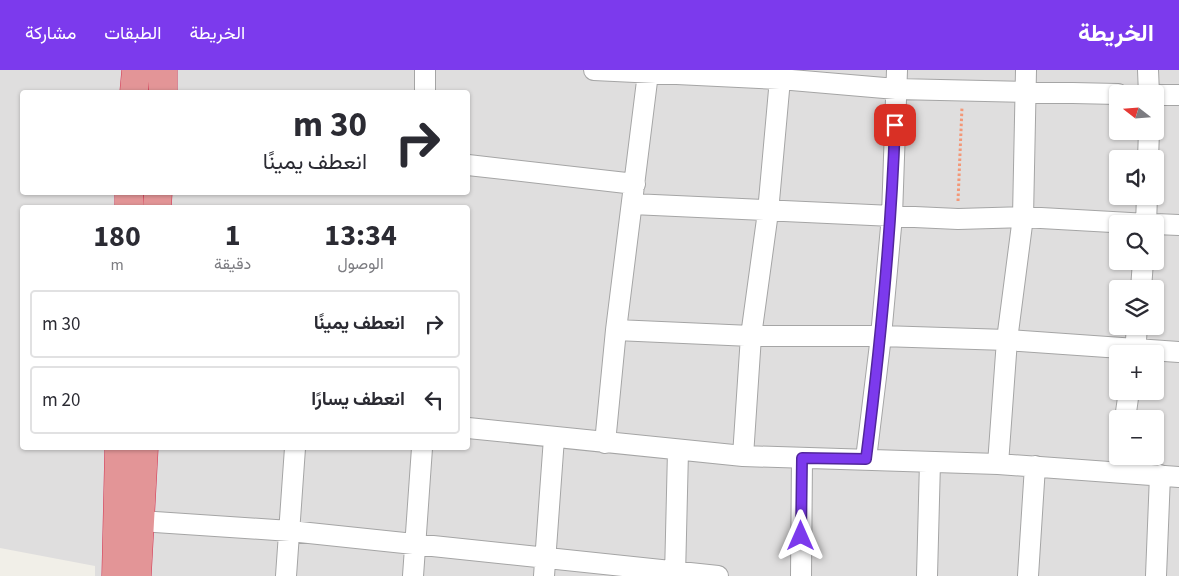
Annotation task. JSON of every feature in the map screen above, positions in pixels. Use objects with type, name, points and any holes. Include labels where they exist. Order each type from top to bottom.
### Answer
[{"type":"highway","points":[[134,90],[136,70]]},
{"type":"highway","points":[[162,90],[163,70]]},
{"type":"highway","points":[[116,576],[119,450]]},
{"type":"highway","points":[[137,576],[144,450]]},
{"type":"street","points":[[424,70],[425,90]]},
{"type":"street","points":[[594,70],[897,79],[962,91],[1109,94]]},
{"type":"street","points":[[998,464],[1007,340],[1023,217],[1026,70]]},
{"type":"street","points":[[1148,70],[1149,85]]},
{"type":"street","points":[[605,443],[616,330],[648,73]]},
{"type":"street","points":[[744,456],[751,336],[768,212],[770,76]]},
{"type":"street","points":[[866,459],[882,336],[892,216],[897,79]]},
{"type":"street","points":[[1164,95],[1179,95]]},
{"type":"street","points":[[470,166],[635,184]]},
{"type":"street","points":[[632,204],[768,212],[958,219],[1023,217],[1109,222]]},
{"type":"street","points":[[1164,224],[1179,224]]},
{"type":"street","points":[[616,330],[751,336],[882,336],[1007,340],[1109,350]]},
{"type":"street","points":[[1164,352],[1179,352]]},
{"type":"street","points":[[470,428],[678,451],[744,456],[1035,466],[1109,464]]},
{"type":"street","points":[[544,567],[554,438]]},
{"type":"street","points":[[286,576],[295,450]]},
{"type":"street","points":[[413,576],[422,450]]},
{"type":"street","points":[[675,574],[678,451]]},
{"type":"street","points":[[801,576],[802,458]]},
{"type":"street","points":[[927,576],[930,462]]},
{"type":"street","points":[[1123,465],[1170,476],[1156,576]]},
{"type":"street","points":[[1028,576],[1035,466]]},
{"type":"street","points":[[140,521],[290,531],[414,545],[544,567],[718,576]]},
{"type":"path","points":[[958,219],[962,91]]},
{"type":"shaded area","points":[[0,70],[1179,70],[1179,576],[95,576],[95,566],[0,548]]},
{"type":"route","points":[[801,536],[802,458],[866,459],[882,336],[892,216],[895,125]]}]
